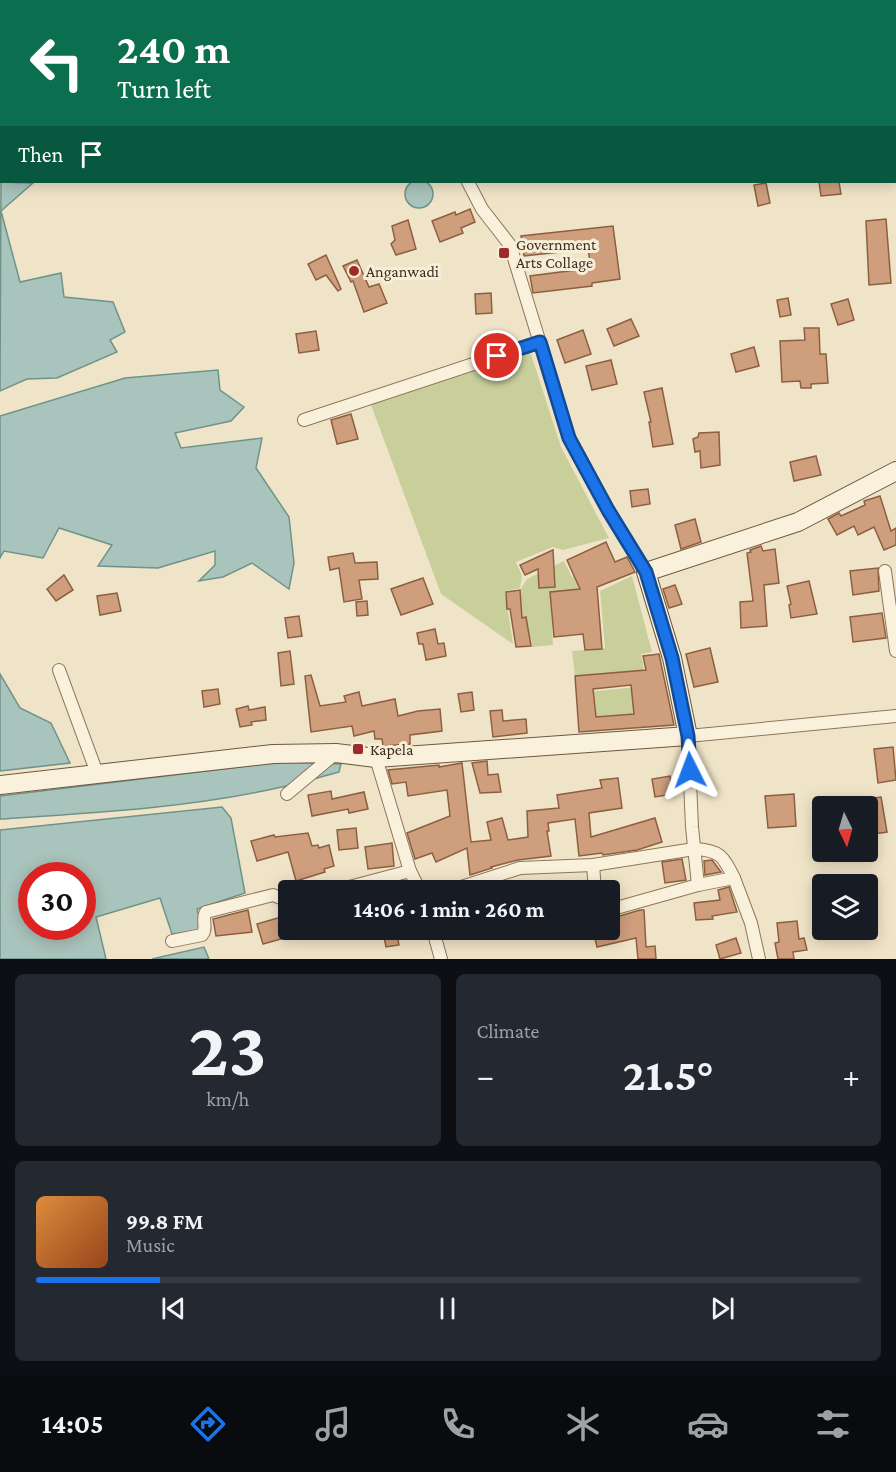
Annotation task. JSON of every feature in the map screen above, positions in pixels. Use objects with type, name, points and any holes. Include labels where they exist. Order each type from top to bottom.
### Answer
[{"type":"street","points":[[469,183],[482,209],[510,245],[569,438],[608,510],[646,572],[672,658],[688,736],[698,885]]},
{"type":"street","points":[[304,420],[540,342]]},
{"type":"street","points":[[646,572],[798,522],[896,471]]},
{"type":"street","points":[[885,571],[896,651]]},
{"type":"street","points":[[59,670],[98,776]]},
{"type":"street","points":[[0,785],[98,776],[273,754],[336,753],[376,758],[688,736],[896,716]]},
{"type":"street","points":[[287,794],[336,753]]},
{"type":"street","points":[[376,758],[414,880]]},
{"type":"street","points":[[483,880],[520,868],[593,865],[694,849],[711,850],[725,860],[734,878],[751,923],[759,959]]},
{"type":"street","points":[[593,865],[594,880]]},
{"type":"street","points":[[376,880],[410,871]]},
{"type":"street","points":[[620,907],[698,885],[734,878]]},
{"type":"street","points":[[172,941],[205,933],[204,916],[206,912],[273,895],[278,897]]},
{"type":"street","points":[[436,940],[441,959]]},
{"type":"green space","points":[[528,345],[561,447],[609,538],[563,550],[553,547],[516,562],[522,576],[520,588],[505,591],[513,644],[441,594],[370,402]]},
{"type":"green space","points":[[564,561],[572,577],[581,573],[589,589],[550,592],[553,645],[532,647],[526,618],[523,618],[520,590],[527,579]]},
{"type":"green space","points":[[632,576],[652,652],[641,654],[644,670],[575,676],[572,651],[605,648],[600,591]]},
{"type":"green space","points":[[647,686],[633,700],[634,714],[596,717],[595,702],[578,703],[576,693]]},
{"type":"water","points":[[1,183],[33,183],[1,211],[20,282],[61,273],[64,297],[113,302],[125,332],[110,340],[117,352],[57,378],[27,379],[0,391]]},
{"type":"water","points":[[411,183],[427,183],[432,189],[432,199],[424,207],[414,207],[406,199],[406,189]]},
{"type":"water","points":[[218,370],[220,390],[244,407],[231,421],[175,433],[181,448],[262,438],[256,468],[289,517],[294,563],[289,589],[252,563],[223,577],[199,581],[215,565],[215,551],[158,568],[98,566],[112,545],[59,528],[43,558],[4,551],[0,558],[0,416],[125,378]]},
{"type":"water","points":[[0,674],[20,708],[51,723],[70,763],[0,771]]},
{"type":"water","points":[[281,762],[341,764],[339,772],[282,787],[212,800],[141,809],[0,819],[0,796]]},
{"type":"water","points":[[222,807],[231,818],[245,893],[197,909],[203,930],[172,934],[160,898],[96,917],[106,959],[0,959],[0,830]]},
{"type":"water","points":[[204,947],[209,959],[152,959]]},
{"type":"building","points":[[766,183],[770,203],[758,206],[754,185]]},
{"type":"building","points":[[819,183],[839,183],[841,194],[821,196]]},
{"type":"building","points":[[470,209],[475,222],[461,228],[463,233],[440,242],[432,221]]},
{"type":"building","points":[[886,219],[891,283],[869,285],[866,221]]},
{"type":"building","points":[[408,220],[416,249],[396,255],[391,244],[395,240],[392,226]]},
{"type":"building","points":[[613,226],[620,279],[592,283],[592,286],[533,293],[530,276],[591,268],[588,249],[524,256],[521,236]]},
{"type":"building","points":[[326,255],[341,289],[338,291],[326,275],[316,280],[308,264]]},
{"type":"building","points":[[357,260],[369,287],[379,284],[387,303],[364,312],[353,281],[351,282],[343,266]]},
{"type":"building","points":[[491,293],[492,313],[476,314],[475,294]]},
{"type":"building","points":[[788,298],[791,315],[780,317],[777,300]]},
{"type":"building","points":[[848,299],[854,320],[838,325],[831,304]]},
{"type":"building","points":[[631,319],[639,336],[614,346],[607,329]]},
{"type":"building","points":[[804,328],[819,328],[820,354],[826,354],[828,383],[811,384],[811,388],[801,388],[800,381],[782,382],[780,341],[805,340]]},
{"type":"building","points":[[583,330],[591,354],[565,363],[557,340]]},
{"type":"building","points":[[316,331],[319,350],[299,353],[296,334]]},
{"type":"building","points":[[754,347],[759,366],[736,372],[731,354]]},
{"type":"building","points":[[611,360],[617,384],[592,390],[586,366]]},
{"type":"building","points":[[662,388],[673,444],[653,447],[649,422],[651,422],[644,392]]},
{"type":"building","points":[[351,414],[358,439],[337,444],[331,420]]},
{"type":"building","points":[[719,432],[720,465],[701,468],[700,451],[695,452],[693,439],[698,437],[699,433]]},
{"type":"building","points":[[816,456],[821,475],[794,481],[790,462]]},
{"type":"building","points":[[648,489],[650,504],[632,507],[630,491]]},
{"type":"building","points":[[880,496],[891,531],[896,528],[896,545],[884,550],[874,527],[858,535],[854,526],[837,535],[828,519],[839,513],[841,516],[865,505],[864,501]]},
{"type":"building","points":[[695,519],[701,542],[681,549],[675,525]]},
{"type":"building","points":[[606,542],[615,562],[627,557],[635,572],[597,587],[602,649],[585,650],[583,634],[554,637],[550,592],[580,589],[567,560]]},
{"type":"building","points":[[761,546],[763,551],[775,549],[779,583],[764,585],[767,626],[741,628],[740,602],[753,601],[747,553]]},
{"type":"building","points":[[553,550],[555,587],[539,588],[538,569],[525,575],[520,565]]},
{"type":"building","points":[[353,553],[355,563],[377,562],[378,579],[359,580],[362,599],[344,602],[339,568],[330,570],[328,557]]},
{"type":"building","points":[[878,568],[879,591],[853,595],[850,571]]},
{"type":"building","points":[[64,575],[73,590],[56,601],[47,589]]},
{"type":"building","points":[[423,578],[433,604],[401,615],[391,589]]},
{"type":"building","points":[[809,581],[817,614],[791,618],[787,586]]},
{"type":"building","points":[[675,585],[682,604],[669,608],[663,589]]},
{"type":"building","points":[[520,590],[522,618],[526,617],[531,646],[516,647],[510,609],[507,609],[506,592]]},
{"type":"building","points":[[117,593],[121,611],[100,615],[97,596]]},
{"type":"building","points":[[367,601],[368,615],[357,616],[356,602]]},
{"type":"building","points":[[882,613],[886,638],[853,642],[850,617]]},
{"type":"building","points":[[299,616],[302,636],[288,638],[285,618]]},
{"type":"building","points":[[435,629],[438,644],[444,643],[446,656],[426,660],[423,644],[419,644],[417,633]]},
{"type":"building","points":[[710,648],[718,682],[694,687],[686,654]]},
{"type":"building","points":[[290,651],[294,684],[281,686],[278,653]]},
{"type":"building","points":[[659,654],[674,725],[579,732],[575,676],[646,670],[643,656]],"holes":[[[631,685],[634,714],[596,717],[593,689]]]},
{"type":"building","points":[[311,675],[320,706],[346,702],[344,696],[359,692],[362,706],[395,699],[398,716],[440,709],[442,731],[410,735],[410,744],[383,746],[382,739],[375,739],[374,731],[354,736],[352,726],[311,732],[305,676]]},
{"type":"building","points":[[218,689],[220,704],[204,707],[202,691]]},
{"type":"building","points":[[472,692],[474,710],[461,712],[458,694]]},
{"type":"building","points":[[248,706],[249,710],[265,707],[266,720],[251,722],[252,725],[240,727],[236,709]]},
{"type":"building","points":[[502,710],[503,721],[526,719],[527,733],[493,737],[490,711]]},
{"type":"building","points":[[893,747],[896,780],[878,783],[874,749]]},
{"type":"building","points":[[487,761],[488,775],[498,774],[501,792],[480,793],[472,763]]},
{"type":"building","points":[[462,763],[471,842],[491,840],[487,822],[502,818],[508,840],[528,837],[527,811],[559,808],[557,795],[602,788],[600,780],[618,778],[622,808],[589,813],[591,837],[655,818],[662,842],[637,850],[579,856],[575,819],[548,823],[551,856],[518,860],[470,875],[467,848],[436,862],[432,853],[415,859],[407,833],[450,816],[447,790],[408,796],[406,782],[392,784],[388,770],[439,765],[439,767]]},
{"type":"building","points":[[670,776],[673,794],[655,797],[652,779]]},
{"type":"building","points":[[331,791],[332,799],[364,792],[368,809],[349,813],[348,809],[312,816],[308,795]]},
{"type":"building","points":[[794,794],[796,826],[768,828],[765,796]]},
{"type":"building","points":[[878,797],[881,797],[887,832],[878,833]]},
{"type":"building","points":[[356,828],[358,848],[339,850],[337,830]]},
{"type":"building","points":[[308,833],[312,846],[318,845],[319,848],[329,845],[334,866],[324,869],[325,872],[296,880],[288,852],[257,861],[251,841],[274,835],[275,837]]},
{"type":"building","points":[[392,843],[394,866],[368,869],[365,847]]},
{"type":"building","points":[[682,859],[686,880],[665,883],[662,862]]},
{"type":"building","points":[[712,860],[721,872],[705,875],[704,861]]},
{"type":"building","points":[[729,887],[737,912],[712,916],[713,919],[696,920],[694,903],[720,900],[718,890]]},
{"type":"building","points":[[248,910],[252,932],[216,936],[213,919]]},
{"type":"building","points":[[644,910],[646,947],[655,946],[656,959],[638,959],[636,938],[597,947],[595,940],[620,940],[620,916]]},
{"type":"building","points":[[278,918],[278,940],[263,944],[257,924]]},
{"type":"building","points":[[797,921],[799,939],[804,938],[807,950],[793,952],[794,959],[778,959],[775,943],[779,942],[777,923]]},
{"type":"building","points":[[736,938],[741,953],[720,959],[716,945]]},
{"type":"building","points":[[385,940],[398,940],[399,945],[386,947]]},
{"type":"place","name":"Government Arts Collage","points":[[504,253]]},
{"type":"place","name":"Anganwadi","points":[[354,271]]},
{"type":"place","name":"Kapela","points":[[358,749]]},
{"type":"route","points":[[497,356],[540,342],[569,438],[608,510],[646,572],[672,658],[688,736],[690,770]]}]
